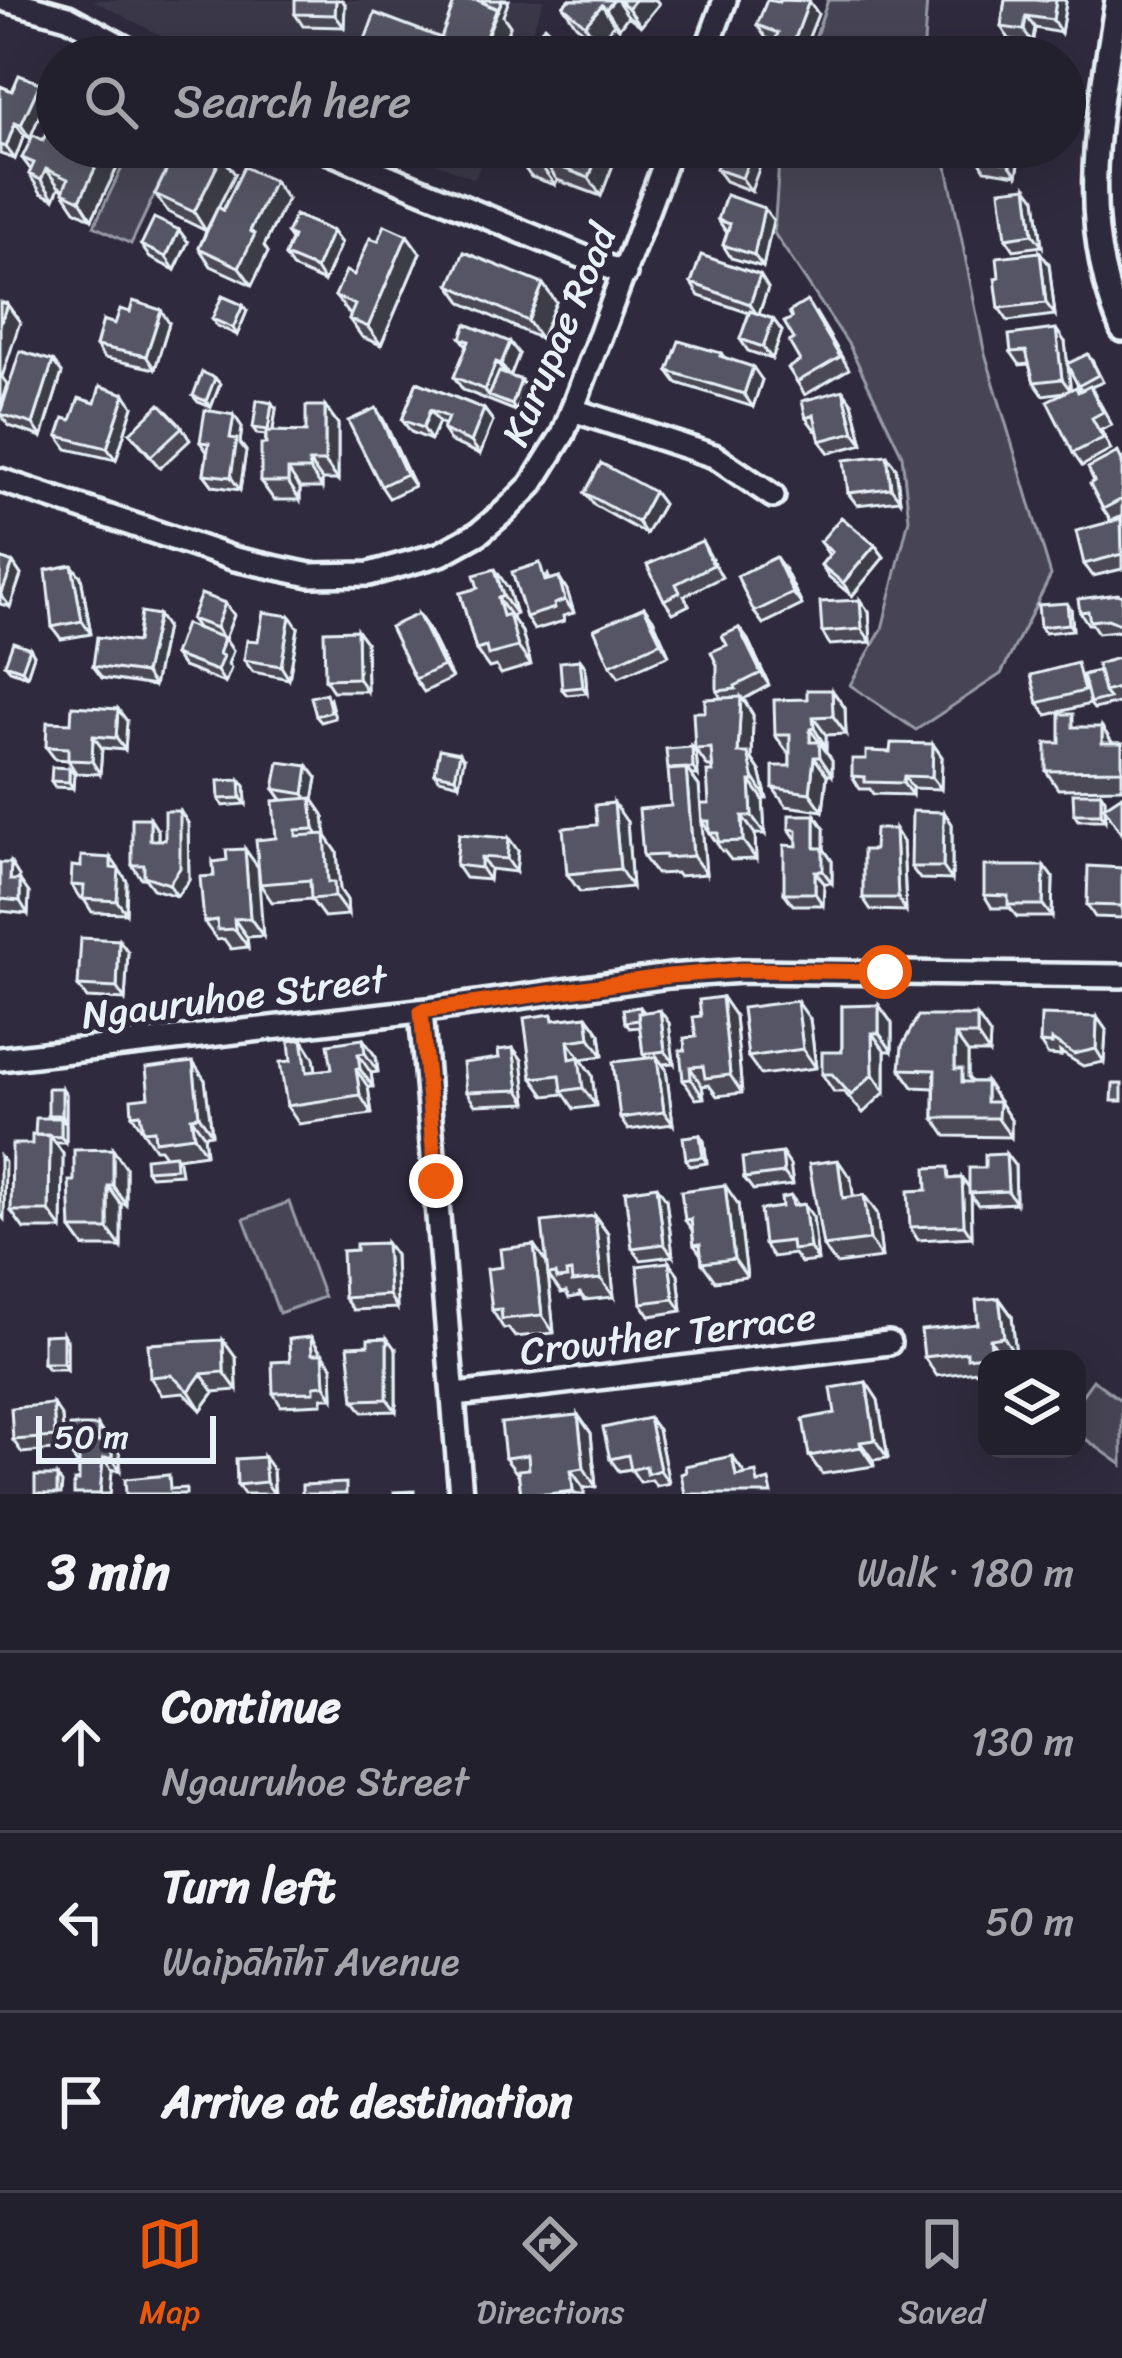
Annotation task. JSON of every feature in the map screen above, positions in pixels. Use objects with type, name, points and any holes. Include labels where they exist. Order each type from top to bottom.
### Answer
[{"type":"street","points":[[5,0],[68,17],[103,36]]},
{"type":"street","points":[[712,36],[725,0]]},
{"type":"street","points":[[1117,0],[1111,105],[1091,177],[1100,266],[1122,330]]},
{"type":"street","points":[[368,168],[625,274]]},
{"type":"street","name":"Kurupae Road","points":[[0,480],[256,564],[310,575],[369,574],[441,554],[506,512],[548,461],[573,410],[663,168]]},
{"type":"street","points":[[573,410],[714,456],[773,496]]},
{"type":"street","name":"Ngauruhoe Street","points":[[0,1059],[742,970],[1122,976]]},
{"type":"street","points":[[421,1011],[461,1494]]},
{"type":"street","name":"Crowther Terrace","points":[[456,1395],[890,1342]]},
{"type":"shaded area","points":[[93,0],[544,0],[530,36],[161,36]]},
{"type":"shaded area","points":[[828,0],[927,0],[924,36],[816,36]]},
{"type":"shaded area","points":[[122,168],[167,168],[131,244],[94,226]]},
{"type":"shaded area","points":[[447,168],[479,168],[475,179]]},
{"type":"shaded area","points":[[779,168],[947,168],[984,350],[1051,575],[1001,674],[916,730],[850,685],[882,629],[909,519],[902,455],[849,345],[774,233]]},
{"type":"shaded area","points":[[289,1202],[324,1297],[279,1313],[244,1219]]},
{"type":"shaded area","points":[[1093,1380],[1122,1401],[1122,1465],[1086,1439],[1086,1390]]},
{"type":"building","points":[[295,0],[336,0],[335,15],[295,14]]},
{"type":"building","points":[[455,0],[477,0],[497,8],[486,36],[442,36]]},
{"type":"building","points":[[483,0],[502,0],[498,10]]},
{"type":"building","points":[[569,0],[614,0],[606,9],[602,5],[585,25],[563,6]]},
{"type":"building","points":[[767,0],[809,1],[796,36],[777,36],[757,25]]},
{"type":"building","points":[[1005,0],[1056,0],[1053,20],[1026,16],[1024,30],[1001,27]]},
{"type":"building","points":[[375,13],[436,36],[366,36]]},
{"type":"building","points":[[545,26],[563,36],[535,36]]},
{"type":"building","points":[[19,75],[36,81],[21,125],[15,123],[6,147],[0,145],[0,86],[12,91]]},
{"type":"building","points":[[33,135],[36,168],[95,168],[80,200],[63,192],[68,179],[46,169],[41,180],[29,174],[34,163],[22,158]]},
{"type":"building","points":[[168,168],[216,168],[194,212],[155,194]]},
{"type":"building","points":[[244,168],[274,181],[239,267],[199,248],[218,207],[223,210]]},
{"type":"building","points":[[563,168],[593,168],[589,178]]},
{"type":"building","points":[[716,168],[746,168],[742,178]]},
{"type":"building","points":[[1027,187],[1033,234],[1006,238],[1000,190]]},
{"type":"building","points":[[726,195],[764,208],[754,255],[723,245],[730,224],[718,220]]},
{"type":"building","points":[[295,215],[332,231],[316,269],[285,256]]},
{"type":"building","points":[[154,218],[179,230],[166,257],[141,245]]},
{"type":"building","points":[[385,225],[407,235],[368,327],[349,319],[355,305],[335,296],[346,271],[354,275],[370,238],[378,241]]},
{"type":"building","points":[[464,252],[543,284],[528,321],[450,285]]},
{"type":"building","points":[[1040,252],[1046,303],[999,308],[997,257]]},
{"type":"building","points":[[701,255],[760,275],[750,304],[691,283]]},
{"type":"building","points":[[222,296],[243,305],[233,328],[212,319]]},
{"type":"building","points":[[133,301],[161,310],[146,356],[96,346],[103,320],[115,324],[120,309],[130,312]]},
{"type":"building","points":[[807,301],[840,357],[797,382],[788,368],[800,361],[784,322],[792,318],[789,312]]},
{"type":"building","points":[[750,311],[773,319],[763,347],[740,339]]},
{"type":"building","points":[[466,324],[510,342],[485,390],[454,377],[469,341],[461,338]]},
{"type":"building","points":[[1056,329],[1062,379],[1034,382],[1026,351],[1011,352],[1009,335]]},
{"type":"building","points":[[679,341],[753,367],[744,394],[668,371]]},
{"type":"building","points":[[20,351],[53,361],[33,424],[0,414]]},
{"type":"building","points":[[1088,354],[1098,375],[1078,386],[1067,364]]},
{"type":"building","points":[[202,372],[215,378],[206,401],[193,396]]},
{"type":"building","points":[[499,372],[521,380],[512,405],[489,396]]},
{"type":"building","points":[[417,382],[484,409],[471,442],[443,430],[448,417],[430,410],[423,428],[402,420]]},
{"type":"building","points":[[100,386],[125,394],[107,448],[58,436],[64,418],[71,420],[79,398],[95,403]]},
{"type":"building","points":[[1090,386],[1103,412],[1092,418],[1103,438],[1073,453],[1047,401],[1076,387],[1078,392]]},
{"type":"building","points":[[843,390],[854,432],[820,441],[814,415],[806,418],[802,401]]},
{"type":"building","points":[[257,400],[272,403],[268,430],[253,428]]},
{"type":"building","points":[[160,404],[182,427],[151,456],[130,433]]},
{"type":"building","points":[[306,406],[325,406],[325,462],[309,462],[310,470],[288,470],[288,482],[261,482],[261,444],[266,444],[266,431],[306,432]]},
{"type":"building","points":[[376,408],[406,474],[381,486],[348,421]]},
{"type":"building","points":[[205,410],[234,415],[230,438],[237,439],[231,477],[204,474],[209,443],[200,442]]},
{"type":"building","points":[[1118,452],[1122,499],[1103,509],[1090,484],[1094,481],[1088,468]]},
{"type":"building","points":[[887,455],[891,488],[848,493],[844,460]]},
{"type":"building","points":[[601,463],[654,492],[638,522],[585,493]]},
{"type":"building","points":[[841,517],[875,545],[843,583],[821,565],[832,552],[820,542]]},
{"type":"building","points":[[1121,519],[1122,554],[1084,564],[1076,531]]},
{"type":"building","points":[[702,541],[713,565],[676,584],[680,592],[664,600],[647,565]]},
{"type":"building","points":[[776,557],[793,593],[754,612],[737,576]]},
{"type":"building","points":[[0,558],[13,563],[1,595],[0,594]]},
{"type":"building","points":[[540,563],[545,581],[559,577],[565,600],[526,617],[512,572]]},
{"type":"building","points":[[72,565],[82,621],[52,627],[46,570]]},
{"type":"building","points":[[495,569],[503,616],[509,614],[518,647],[488,655],[486,647],[476,650],[460,593],[478,588],[474,575]]},
{"type":"building","points":[[201,594],[225,603],[216,628],[191,619]]},
{"type":"building","points":[[1122,596],[1122,625],[1108,619],[1090,621],[1088,611],[1080,612],[1078,599]]},
{"type":"building","points":[[860,600],[862,629],[822,632],[820,602]]},
{"type":"building","points":[[1067,603],[1069,624],[1040,627],[1038,605]]},
{"type":"building","points":[[644,607],[661,642],[610,665],[594,629]]},
{"type":"building","points":[[141,612],[158,615],[145,673],[93,666],[97,637],[137,642]]},
{"type":"building","points":[[263,612],[290,616],[281,666],[244,660],[247,640],[258,641]]},
{"type":"building","points":[[418,614],[443,666],[415,679],[390,627]]},
{"type":"building","points":[[185,624],[224,638],[217,671],[174,655]]},
{"type":"building","points":[[739,628],[761,673],[736,689],[717,691],[717,665],[711,652],[727,645],[722,636]]},
{"type":"building","points":[[357,630],[358,678],[325,679],[324,631]]},
{"type":"building","points":[[13,642],[30,648],[22,670],[5,664]]},
{"type":"building","points":[[1122,657],[1122,687],[1104,692],[1097,664]]},
{"type":"building","points":[[580,660],[583,687],[562,689],[560,662]]},
{"type":"building","points":[[1077,663],[1084,691],[1038,703],[1031,675]]},
{"type":"building","points":[[1099,671],[1109,698],[1090,703],[1083,675]]},
{"type":"building","points":[[807,690],[832,690],[833,716],[813,717],[810,742],[819,742],[820,757],[814,757],[810,793],[773,788],[773,766],[790,766],[790,735],[775,735],[774,700],[807,699]]},
{"type":"building","points":[[326,693],[331,712],[316,716],[311,697]]},
{"type":"building","points":[[741,697],[738,753],[748,753],[754,781],[750,781],[752,816],[742,816],[743,841],[718,842],[718,833],[709,833],[709,821],[702,821],[701,804],[709,804],[707,772],[713,772],[711,748],[695,749],[693,712],[705,712],[705,699]]},
{"type":"building","points":[[72,706],[118,709],[116,738],[93,736],[92,761],[68,760],[68,748],[46,747],[47,722],[71,723]]},
{"type":"building","points":[[1060,714],[1073,714],[1073,727],[1102,727],[1102,743],[1122,743],[1122,770],[1046,771],[1046,743],[1060,743]]},
{"type":"building","points":[[891,743],[933,744],[932,777],[904,776],[903,783],[865,782],[865,777],[852,776],[852,759],[866,759],[866,751],[890,752]]},
{"type":"building","points":[[692,747],[693,768],[668,770],[666,749]]},
{"type":"building","points":[[440,749],[460,753],[455,777],[435,773]]},
{"type":"building","points":[[279,762],[308,766],[304,794],[274,789]]},
{"type":"building","points":[[52,767],[69,768],[69,782],[51,781]]},
{"type":"building","points":[[686,768],[693,856],[643,856],[639,809],[671,806],[668,769]]},
{"type":"building","points":[[240,780],[241,798],[219,799],[218,781]]},
{"type":"building","points":[[1073,793],[1101,793],[1101,814],[1074,814]]},
{"type":"building","points":[[1122,795],[1122,835],[1104,807]]},
{"type":"building","points":[[311,798],[314,829],[296,830],[296,836],[325,834],[328,882],[334,882],[335,897],[311,899],[310,880],[260,884],[256,840],[276,838],[273,801]]},
{"type":"building","points":[[614,803],[620,869],[567,874],[563,828],[597,825],[595,805]]},
{"type":"building","points":[[165,811],[180,811],[180,868],[169,884],[144,876],[144,865],[132,865],[132,818],[150,818],[150,840],[165,840]]},
{"type":"building","points":[[912,811],[944,812],[943,867],[911,867]]},
{"type":"building","points":[[789,815],[815,815],[815,848],[823,848],[823,871],[815,871],[815,893],[784,893],[784,845],[797,846],[797,830],[789,829]]},
{"type":"building","points":[[875,829],[895,829],[898,898],[863,898],[863,850],[874,850]]},
{"type":"building","points":[[459,834],[509,838],[507,859],[481,857],[481,868],[456,865]]},
{"type":"building","points":[[245,849],[250,918],[234,919],[235,929],[218,930],[217,920],[204,922],[200,877],[214,876],[213,862],[227,860],[226,850]]},
{"type":"building","points":[[81,856],[111,858],[111,868],[119,869],[117,901],[83,899],[84,886],[71,885],[72,866],[81,867]]},
{"type":"building","points":[[0,863],[11,863],[10,880],[20,880],[20,901],[0,899]]},
{"type":"building","points":[[984,866],[1044,866],[1043,905],[1008,905],[1008,896],[984,895]]},
{"type":"building","points":[[1088,866],[1122,868],[1122,906],[1087,905]]},
{"type":"building","points":[[81,938],[119,940],[117,988],[78,986]]},
{"type":"building","points":[[722,997],[730,1075],[705,1078],[703,1066],[690,1067],[691,1079],[683,1080],[680,1050],[685,1050],[684,1038],[696,1037],[693,1017],[701,1016],[699,1000]]},
{"type":"building","points":[[797,1001],[803,1049],[748,1057],[742,1008]]},
{"type":"building","points":[[879,1005],[879,1033],[872,1033],[873,1074],[851,1095],[832,1074],[822,1074],[822,1052],[842,1052],[842,1006]]},
{"type":"building","points":[[640,1007],[639,1020],[625,1022],[623,1009]]},
{"type":"building","points":[[660,1010],[665,1051],[643,1054],[638,1013]]},
{"type":"building","points":[[552,1014],[553,1020],[587,1016],[590,1038],[568,1041],[570,1059],[579,1057],[583,1088],[562,1091],[560,1075],[532,1078],[524,1018]]},
{"type":"building","points":[[1041,1015],[1097,1017],[1096,1049],[1074,1054],[1052,1040],[1052,1044],[1040,1043]]},
{"type":"building","points":[[918,1016],[977,1016],[977,1035],[955,1035],[955,1069],[962,1069],[962,1082],[986,1082],[986,1102],[999,1102],[998,1118],[934,1118],[935,1070],[900,1069],[902,1046]]},
{"type":"building","points":[[302,1039],[307,1072],[332,1069],[328,1044],[363,1039],[365,1053],[358,1054],[360,1069],[356,1069],[360,1095],[287,1106],[280,1062],[291,1061],[289,1041]]},
{"type":"building","points":[[513,1048],[519,1090],[466,1092],[463,1063],[499,1058],[498,1050]]},
{"type":"building","points":[[657,1057],[664,1112],[620,1118],[613,1062]]},
{"type":"building","points":[[193,1062],[199,1116],[191,1117],[194,1136],[155,1141],[154,1130],[143,1131],[140,1114],[132,1115],[131,1099],[149,1097],[146,1068]]},
{"type":"building","points":[[1113,1084],[1122,1084],[1122,1101],[1112,1101]]},
{"type":"building","points":[[48,1088],[62,1088],[62,1115],[48,1115]]},
{"type":"building","points":[[36,1118],[61,1118],[61,1137],[35,1135]]},
{"type":"building","points":[[32,1135],[50,1135],[49,1211],[11,1211],[12,1144],[32,1144]]},
{"type":"building","points":[[700,1135],[703,1157],[686,1159],[683,1137]]},
{"type":"building","points":[[113,1149],[108,1229],[71,1229],[69,1181],[74,1181],[74,1150]]},
{"type":"building","points":[[782,1153],[784,1173],[744,1178],[742,1158]]},
{"type":"building","points":[[1006,1154],[1008,1191],[969,1193],[969,1168],[985,1168],[985,1155]]},
{"type":"building","points":[[175,1155],[176,1168],[146,1170],[145,1158]]},
{"type":"building","points":[[838,1160],[843,1198],[864,1195],[870,1240],[823,1246],[809,1164]]},
{"type":"building","points":[[948,1167],[949,1179],[962,1178],[964,1225],[910,1227],[908,1191],[927,1190],[926,1168]]},
{"type":"building","points":[[725,1185],[734,1259],[702,1263],[691,1219],[685,1220],[681,1191]]},
{"type":"building","points":[[657,1186],[664,1244],[632,1248],[625,1191]]},
{"type":"building","points":[[791,1196],[793,1206],[804,1204],[810,1248],[792,1250],[791,1241],[764,1244],[760,1210],[782,1207],[781,1198]]},
{"type":"building","points":[[595,1216],[601,1279],[572,1282],[571,1272],[566,1273],[567,1278],[548,1275],[542,1222]]},
{"type":"building","points":[[386,1243],[389,1295],[344,1298],[342,1251],[356,1250],[356,1244]]},
{"type":"building","points":[[534,1245],[542,1315],[502,1319],[501,1309],[492,1310],[487,1269],[502,1267],[500,1249]]},
{"type":"building","points":[[669,1262],[674,1299],[641,1303],[637,1266]]},
{"type":"building","points":[[999,1298],[1004,1337],[990,1339],[991,1350],[978,1350],[978,1357],[967,1358],[967,1352],[924,1357],[921,1330],[978,1324],[976,1300]]},
{"type":"building","points":[[63,1334],[63,1363],[43,1363],[43,1335]]},
{"type":"building","points":[[311,1337],[312,1354],[323,1354],[325,1385],[314,1386],[314,1392],[273,1393],[272,1362],[290,1361],[289,1339]]},
{"type":"building","points":[[387,1338],[387,1399],[354,1400],[348,1346]]},
{"type":"building","points":[[223,1340],[224,1372],[201,1374],[189,1391],[171,1375],[150,1377],[148,1344]]},
{"type":"building","points":[[866,1382],[875,1440],[809,1456],[803,1419],[835,1413],[831,1388]]},
{"type":"building","points":[[53,1404],[55,1437],[13,1440],[11,1408]]},
{"type":"building","points":[[578,1415],[584,1468],[571,1470],[573,1491],[521,1494],[518,1470],[529,1469],[528,1455],[505,1458],[501,1423]]},
{"type":"building","points":[[649,1418],[660,1470],[647,1474],[646,1466],[631,1470],[628,1455],[610,1459],[603,1428]]},
{"type":"building","points":[[70,1426],[98,1426],[98,1442],[112,1442],[112,1458],[103,1458],[100,1494],[74,1494],[79,1453],[70,1454]]},
{"type":"building","points":[[732,1456],[736,1476],[756,1472],[758,1483],[769,1480],[772,1494],[685,1494],[681,1474],[685,1466]]},
{"type":"building","points":[[264,1457],[266,1482],[237,1485],[236,1459]]},
{"type":"building","points":[[169,1475],[170,1489],[186,1488],[186,1494],[126,1494],[125,1479]]},
{"type":"building","points":[[35,1476],[57,1476],[57,1494],[35,1494]]},
{"type":"building","points":[[346,1483],[346,1494],[302,1494],[302,1485]]},
{"type":"route","points":[[436,1181],[421,1011],[669,976],[742,970],[885,972]]}]
